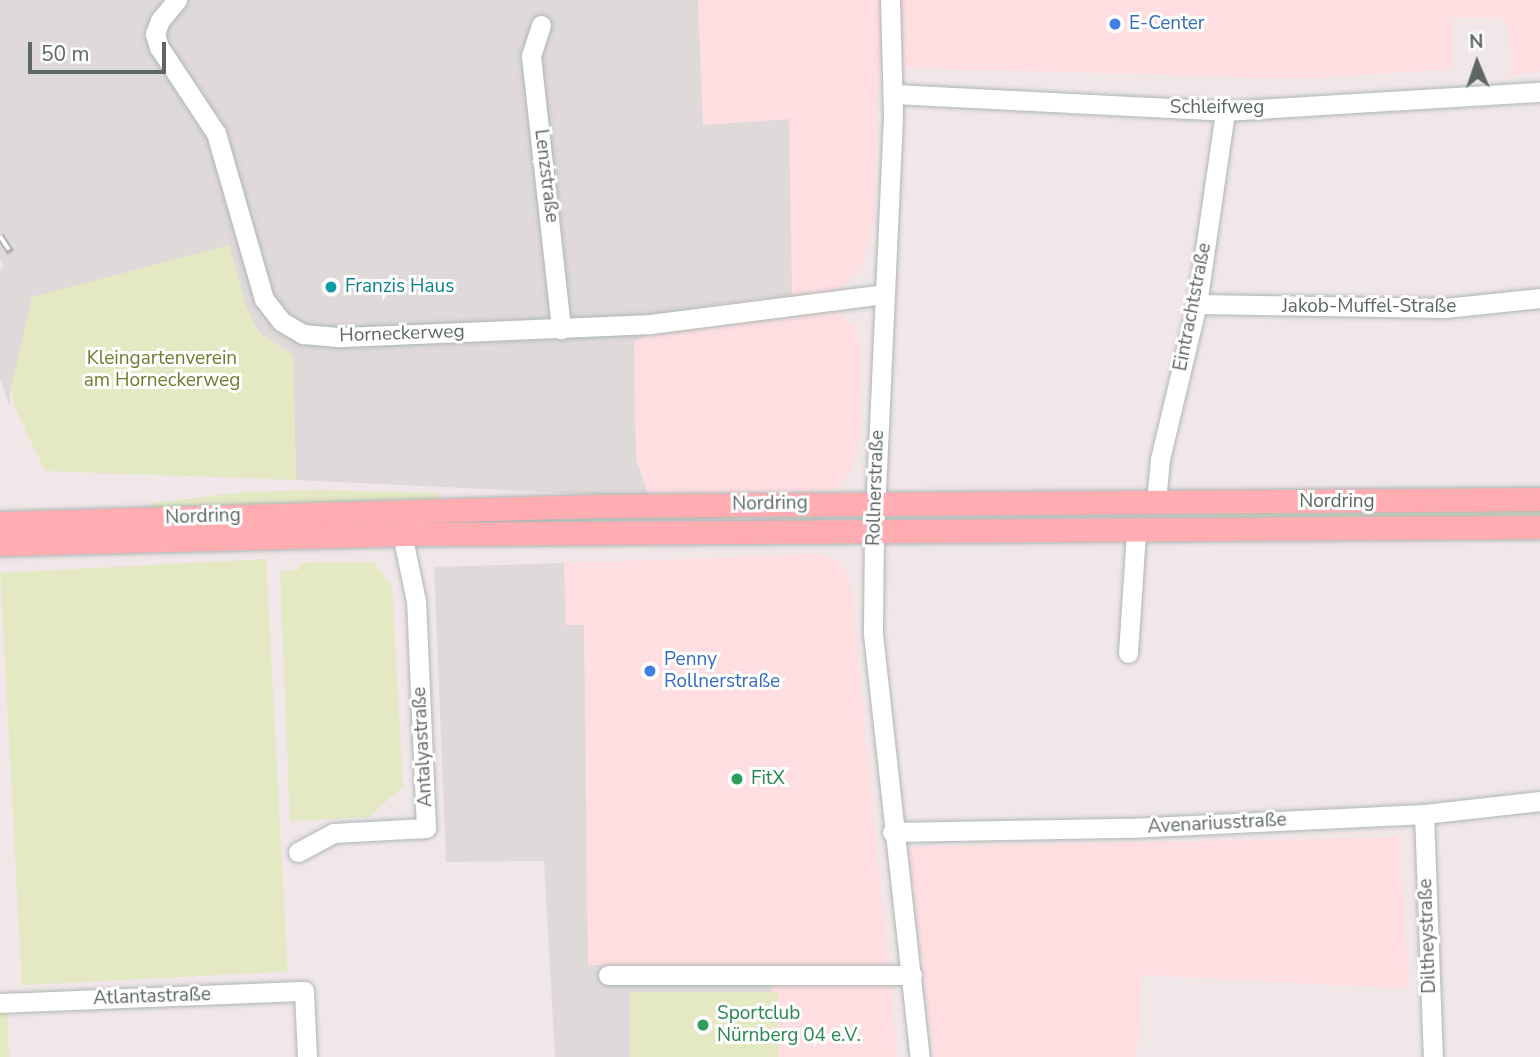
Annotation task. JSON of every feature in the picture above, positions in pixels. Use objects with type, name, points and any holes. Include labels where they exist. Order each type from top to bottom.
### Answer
[{"type":"main road","name":"Nordring","points":[[0,523],[594,506],[1540,499]]},
{"type":"main road","name":"Nordring","points":[[0,544],[402,534],[1136,532],[1540,527]]},
{"type":"street","name":"Horneckerweg","points":[[177,0],[160,20],[155,34],[159,47],[216,134],[264,299],[281,321],[303,334],[319,336],[561,329],[707,318],[884,294]]},
{"type":"street","name":"Rollnerstraße","points":[[890,0],[894,94],[875,503],[873,634],[892,832],[912,975],[920,1057]]},
{"type":"street","name":"Lenzstraße","points":[[541,24],[531,56],[561,329]]},
{"type":"street","name":"Schleifweg","points":[[894,94],[1225,111],[1540,93]]},
{"type":"street","name":"Eintrachtstraße","points":[[1156,502],[1160,459],[1197,304],[1225,111]]},
{"type":"street","name":"Jakob-Muffel-Straße","points":[[1197,304],[1444,308],[1540,298]]},
{"type":"street","points":[[1128,653],[1136,532]]},
{"type":"street","name":"Antalyastraße","points":[[298,852],[333,833],[426,828],[416,601],[402,534]]},
{"type":"street","name":"Avenariusstraße","points":[[892,832],[1129,828],[1424,814],[1540,801]]},
{"type":"street","name":"Diltheystraße","points":[[1424,814],[1433,1057]]},
{"type":"street","points":[[608,975],[912,975]]},
{"type":"street","name":"Atlantastraße","points":[[0,1003],[304,991],[307,1057]]},
{"type":"shaded area","points":[[0,0],[698,0],[703,125],[789,119],[792,295],[695,307],[634,342],[636,459],[649,497],[296,480],[293,355],[259,333],[246,307],[229,245],[12,384],[9,405],[0,379],[0,269],[4,266],[0,259]]},
{"type":"shaded area","points":[[698,0],[1540,0],[1540,71],[1512,75],[1509,34],[1502,17],[1451,18],[1453,69],[1304,79],[879,67],[874,219],[862,269],[842,285],[836,312],[854,327],[860,346],[862,424],[852,469],[837,488],[821,495],[649,497],[636,459],[634,342],[695,307],[791,295],[788,119],[703,125]]},
{"type":"shaded area","points":[[819,554],[839,560],[850,578],[897,1057],[771,1057],[771,967],[588,965],[584,625],[566,625],[564,563]]},
{"type":"shaded area","points":[[564,563],[566,625],[584,625],[588,965],[772,967],[771,1057],[555,1057],[544,861],[446,862],[434,567]]},
{"type":"shaded area","points":[[1399,837],[1409,989],[1142,975],[1137,1057],[934,1057],[908,847]]},
{"type":"green space","name":"Kleingartenverein am Horneckerweg","points":[[229,245],[246,307],[259,333],[293,355],[296,480],[45,471],[13,403],[12,384],[32,297]]},
{"type":"green space","points":[[317,490],[438,493],[438,501],[146,510],[153,503],[245,492]]},
{"type":"green space","points":[[1540,507],[1540,520],[1174,519],[1260,510]]},
{"type":"green space","points":[[821,512],[822,517],[644,519],[583,526],[271,524]]},
{"type":"green space","points":[[266,559],[288,971],[22,985],[0,573]]},
{"type":"green space","points":[[374,562],[392,587],[403,786],[369,817],[290,821],[280,571],[299,570],[299,563]]},
{"type":"green space","name":"Sportclub Nürnberg 04 e.V.","points":[[630,992],[778,992],[778,1057],[630,1057]]},
{"type":"green space","points":[[0,1008],[7,1008],[9,1057],[0,1057]]},
{"type":"railway","points":[[0,236],[11,253]]},
{"type":"place","name":"E-Center","points":[[1115,24]]},
{"type":"place","name":"Franzis Haus","points":[[331,287]]},
{"type":"place","name":"Penny Rollnerstraße","points":[[650,671]]},
{"type":"place","name":"FitX","points":[[737,779]]},
{"type":"place","name":"Sportclub Nürnberg 04 e.V.","points":[[703,1025]]}]
